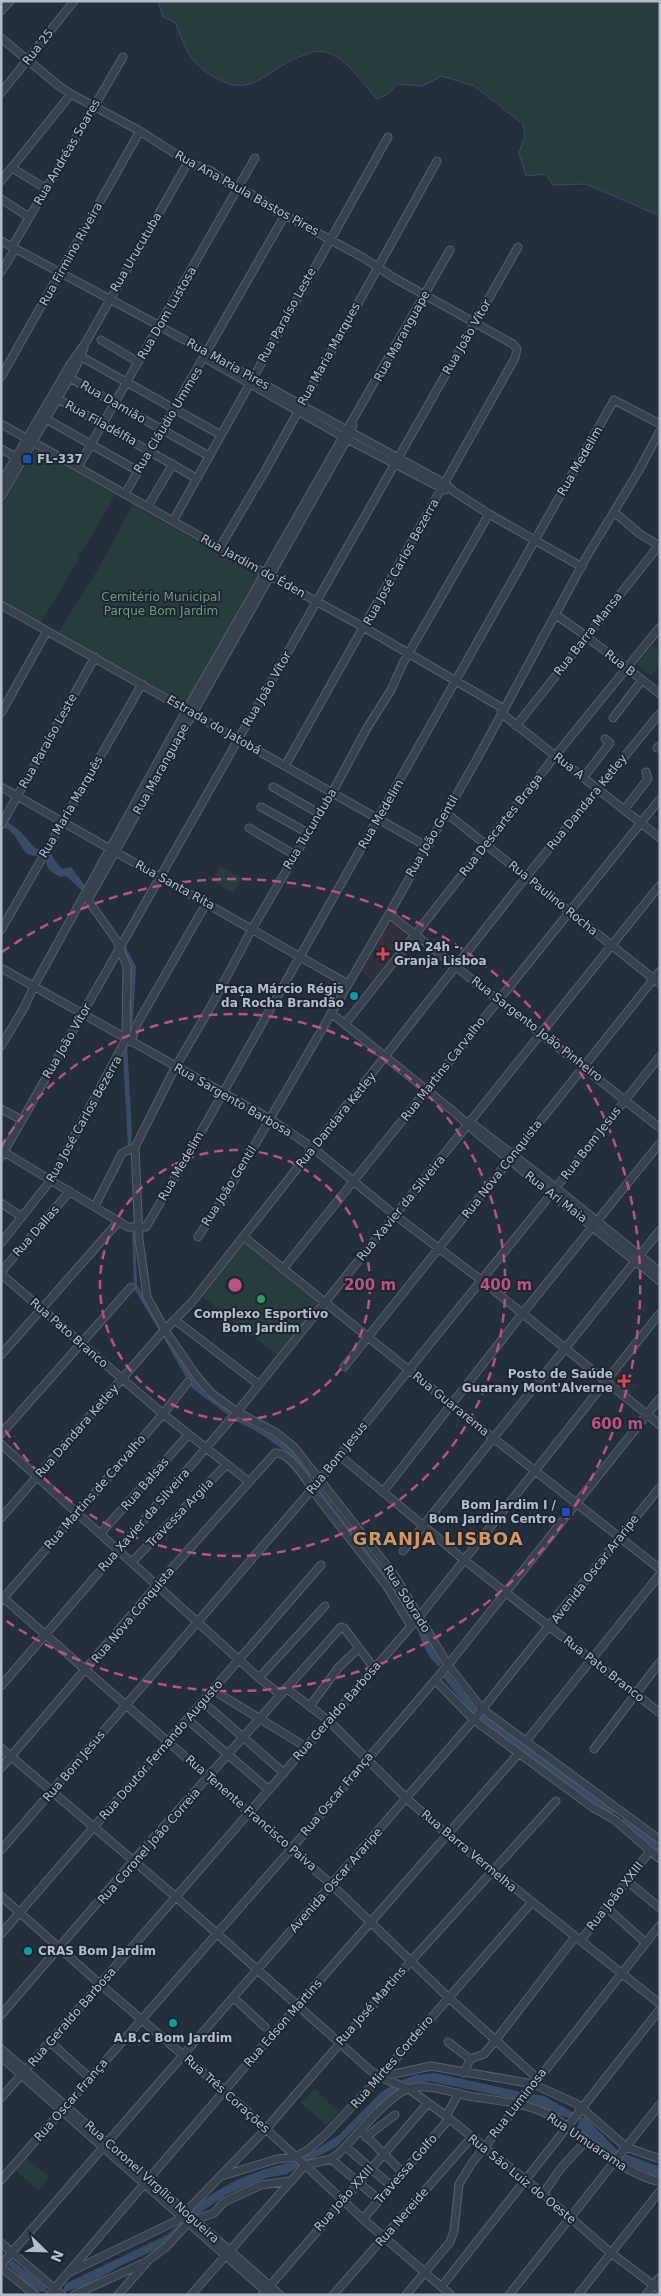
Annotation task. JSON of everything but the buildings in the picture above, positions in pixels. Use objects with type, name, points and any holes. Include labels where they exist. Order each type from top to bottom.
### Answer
[{"type":"street","points":[[1,11],[10,1]]},
{"type":"street","name":"Rua 25","points":[[1,93],[74,1]]},
{"type":"street","name":"Rua Ana Paula Bastos Pires","points":[[1,38],[71,94],[140,131],[188,162],[204,167],[229,184],[330,239],[513,344],[517,349],[516,358]]},
{"type":"street","name":"Rua Andréas Soares","points":[[1,272],[29,216],[123,57]]},
{"type":"street","points":[[1,181],[71,94]]},
{"type":"street","name":"Rua Firmino Riveira","points":[[1,377],[61,274],[140,131]]},
{"type":"street","name":"Rua Paraíso Leste","points":[[173,520],[388,136]]},
{"type":"street","name":"Rua Dom Lustosa","points":[[78,467],[255,158]]},
{"type":"street","name":"Rua Maria Marques","points":[[220,547],[436,161]]},
{"type":"street","name":"Rua Urucutuba","points":[[1,497],[30,440],[79,356],[109,298],[188,162]]},
{"type":"street","points":[[12,168],[46,188]]},
{"type":"street","points":[[1,199],[29,216]]},
{"type":"street","name":"Rua Cláudio Ummes","points":[[125,494],[206,356],[252,269],[285,215]]},
{"type":"street","name":"Rua Maria Pires","points":[[1,240],[160,326],[206,356],[347,435],[453,491],[489,514],[582,567]]},
{"type":"street","name":"Rua João Vítor","points":[[3,1155],[518,247]]},
{"type":"street","name":"Rua Maranguape","points":[[1,1046],[450,250]]},
{"type":"street","points":[[101,340],[138,362]]},
{"type":"street","points":[[79,356],[222,435]]},
{"type":"street","name":"Rua Urucutuba","points":[[1,483],[16,457],[46,419],[70,378],[79,356]]},
{"type":"street","name":"Rua José Carlos Bezerra","points":[[285,766],[365,628],[516,358]]},
{"type":"street","name":"Rua Damião","points":[[70,378],[209,456]]},
{"type":"street","name":"Rua Filadélfia","points":[[58,399],[196,478]]},
{"type":"street","name":"Rua Medelim","points":[[136,1228],[223,1092],[614,400],[660,424]]},
{"type":"street","points":[[46,419],[138,471]]},
{"type":"street","name":"Rua Jardim do Éden","points":[[1,424],[456,680],[502,711]]},
{"type":"street","name":"Rua João Gentil","points":[[198,1237],[389,914],[660,431]]},
{"type":"street","points":[[1,449],[16,457]]},
{"type":"street","points":[[148,506],[173,464]]},
{"type":"street","points":[[614,512],[640,534],[659,545]]},
{"type":"street","name":"Rua Tucunduba","points":[[135,1147],[176,1066],[210,1008],[252,929],[320,814],[367,728],[391,690],[489,514]]},
{"type":"street","name":"Rua Barra Mansa","points":[[516,726],[659,545]]},
{"type":"street","name":"Estrada do Jatobá","points":[[1,605],[426,846]]},
{"type":"street","name":"Rua B","points":[[556,615],[660,694]]},
{"type":"street","name":"Rua Descartes Braga","points":[[345,1024],[555,756],[660,627]]},
{"type":"street","points":[[1,713],[47,631]]},
{"type":"street","name":"Rua Paraíso Leste","points":[[3,822],[95,657]]},
{"type":"street","points":[[613,718],[642,680]]},
{"type":"street","name":"Rua Maria Marquês","points":[[1,930],[142,684]]},
{"type":"street","name":"Rua A","points":[[502,711],[516,726],[660,838]]},
{"type":"street","name":"Rua Dandara Ketley","points":[[1,1518],[122,1378],[175,1320],[244,1237],[526,877],[660,712]]},
{"type":"street","points":[[583,778],[610,743],[605,739]]},
{"type":"street","points":[[624,810],[648,779],[646,772]]},
{"type":"street","name":"Rua Santa Rita","points":[[1,787],[64,820],[348,984]]},
{"type":"street","points":[[274,787],[320,814]]},
{"type":"street","name":"Rua Martins Carvalho","points":[[283,1269],[660,799]]},
{"type":"street","points":[[261,806],[308,833]]},
{"type":"street","name":"Rua Paulino Rocha","points":[[445,812],[660,984]]},
{"type":"street","points":[[249,828],[295,855]]},
{"type":"street","name":"Rua Maranguape","points":[[35,987],[88,900],[113,850]]},
{"type":"street","name":"Rua Xavier da Silveira","points":[[1,1686],[238,1412],[258,1384],[396,1216],[611,944],[660,885]]},
{"type":"street","points":[[88,900],[109,928],[120,948],[128,974],[128,1040]]},
{"type":"street","name":"Rua José Carlos Bezerra","points":[[1,1243],[51,1180],[207,902]]},
{"type":"street","name":"Rua Sargento João Pinheiro","points":[[389,914],[660,1128]]},
{"type":"street","name":"Rua Sargento Barbosa","points":[[1,968],[270,1118],[313,1148],[396,1216],[481,1280],[660,1425]]},
{"type":"street","name":"Rua Nova Conquista","points":[[344,1367],[660,971]]},
{"type":"street","name":"Rua Ari Maia","points":[[331,1013],[511,1158],[551,1194],[595,1225],[637,1259],[660,1281]]},
{"type":"street","name":"Rua Bom Jesus","points":[[1,1850],[316,1484],[556,1188],[660,1056]]},
{"type":"street","points":[[1,1109],[22,1120]]},
{"type":"street","points":[[383,1492],[522,1314],[660,1143]]},
{"type":"street","points":[[95,1206],[126,1151],[135,1147]]},
{"type":"street","name":"Rua Sobrado","points":[[135,1147],[136,1228],[144,1290],[165,1330],[195,1374],[211,1393],[238,1412],[286,1439],[294,1447],[316,1484],[356,1525],[395,1576],[448,1665],[482,1709],[527,1740],[660,1840]]},
{"type":"street","points":[[3,1155],[136,1228]]},
{"type":"street","name":"Rua Ari Maia","points":[[511,1158],[556,1188],[595,1225]]},
{"type":"street","name":"Rua Dallas","points":[[1,1273],[70,1191]]},
{"type":"street","points":[[1,1203],[22,1217]]},
{"type":"street","points":[[1,1355],[119,1220]]},
{"type":"street","points":[[402,1551],[660,1230]]},
{"type":"street","name":"Rua Guararema","points":[[244,1237],[492,1437],[660,1569]]},
{"type":"street","name":"Rua Ari Maia","points":[[637,1259],[660,1272]]},
{"type":"street","name":"Rua Pato Branco","points":[[1,1273],[163,1414],[207,1449]]},
{"type":"street","points":[[1,1434],[130,1287]]},
{"type":"street","name":"Rua Geraldo Barbosa","points":[[1,2098],[419,1617],[660,1313]]},
{"type":"street","points":[[175,1320],[258,1384]]},
{"type":"street","name":"Rua Martins de Carvalho","points":[[2,1599],[163,1414],[188,1382]]},
{"type":"street","name":"Rua Oscar França","points":[[1,2180],[292,1848],[448,1665],[660,1398]]},
{"type":"street","name":"Rua Balsas","points":[[101,1533],[188,1435]]},
{"type":"street","points":[[1,1444],[259,1678],[281,1695]]},
{"type":"street","points":[[207,1449],[248,1481]]},
{"type":"street","name":"Rua Nova Conquista","points":[[1,1768],[265,1462],[275,1453],[282,1453],[316,1484]]},
{"type":"street","name":"Rua Pato Branco","points":[[339,1455],[464,1559],[660,1713]]},
{"type":"street","name":"Travessa Argila","points":[[132,1562],[227,1464]]},
{"type":"street","points":[[316,1484],[319,1499],[386,1585],[411,1626]]},
{"type":"street","name":"Avenida Oscar Araripe","points":[[1,2266],[232,1997],[407,1799],[474,1720],[660,1487]]},
{"type":"street","name":"Rua Doutor Fernando Augusto","points":[[1,1934],[93,1827],[204,1703],[213,1690],[321,1565]]},
{"type":"street","points":[[527,1740],[660,1574]]},
{"type":"street","name":"Rua Tenente Francisco Paiva","points":[[2,1599],[127,1704],[332,1884],[371,1924],[535,2081]]},
{"type":"street","points":[[259,1678],[324,1606]]},
{"type":"street","name":"Rua Coronel João Correia","points":[[1,2015],[340,1627],[344,1628],[374,1668]]},
{"type":"street","points":[[310,1706],[339,1667],[359,1648]]},
{"type":"street","points":[[594,1749],[660,1662]]},
{"type":"street","points":[[435,1680],[474,1720],[592,1807],[615,1820],[660,1859]]},
{"type":"street","name":"Rua Barra Vermelha","points":[[286,1688],[328,1721],[407,1799],[448,1835],[660,2004]]},
{"type":"street","points":[[213,1690],[306,1747]]},
{"type":"street","points":[[204,1703],[284,1773]]},
{"type":"street","points":[[188,1720],[268,1790]]},
{"type":"street","points":[[1,1748],[176,1897],[380,2078]]},
{"type":"street","name":"Rua Edson Martins","points":[[49,2295],[298,2005],[519,1753]]},
{"type":"street","name":"Rua José Martins","points":[[67,2274],[163,2228],[183,2214],[266,2129],[339,2042],[491,1870],[556,1802]]},
{"type":"street","points":[[615,1820],[623,1812]]},
{"type":"street","name":"Rua João XXIII","points":[[470,2059],[484,2054],[578,1939],[606,1908],[650,1851]]},
{"type":"street","points":[[627,1881],[660,1908]]},
{"type":"street","name":"Rua Três Corações","points":[[1,1896],[100,1984],[184,2054],[363,2219],[451,2295]]},
{"type":"street","name":"Rua Mirtes Cordeiro","points":[[222,2176],[277,2159],[295,2157],[308,2150],[325,2135],[380,2078],[532,1902]]},
{"type":"street","points":[[606,1908],[646,1943]]},
{"type":"street","name":"Rua Luminosa","points":[[406,2295],[450,2242],[454,2231],[459,2184],[483,2147],[520,2103],[535,2081],[660,1925]]},
{"type":"street","points":[[232,1997],[265,2027]]},
{"type":"street","points":[[442,2286],[660,2009]]},
{"type":"street","points":[[50,2042],[90,2078]]},
{"type":"street","points":[[448,2042],[470,2059],[464,2073]]},
{"type":"street","name":"Rua Coronel Virgílio Nogueira","points":[[1,2049],[24,2073]]},
{"type":"street","name":"Rua Coronel Virgílio Nogueira","points":[[1,2056],[24,2073],[147,2180],[228,2253],[267,2292],[280,2295]]},
{"type":"street","name":"Rua Umuarama","points":[[380,2078],[431,2066],[464,2073],[535,2081],[582,2108],[626,2147],[660,2159]]},
{"type":"street","name":"Rua São Luiz do Oeste","points":[[380,2078],[409,2089],[448,2118],[543,2194],[611,2253],[657,2287]]},
{"type":"street","name":"Rua Umuarama","points":[[409,2089],[424,2088],[520,2103],[548,2114],[632,2172],[660,2182]]},
{"type":"street","points":[[364,2134],[393,2099],[409,2089]]},
{"type":"street","name":"Travessa Golfo","points":[[363,2219],[448,2118],[459,2093]]},
{"type":"street","name":"Rua João XXIII","points":[[267,2292],[342,2200],[428,2103]]},
{"type":"street","points":[[509,2295],[660,2104]]},
{"type":"street","points":[[191,2295],[305,2165],[330,2159],[364,2134],[395,2115]]},
{"type":"street","points":[[364,2134],[402,2172]]},
{"type":"street","name":"Rua Nereide","points":[[333,2295],[471,2138]]},
{"type":"street","points":[[543,2194],[561,2168],[586,2141]]},
{"type":"street","points":[[346,2147],[390,2186]]},
{"type":"street","points":[[330,2159],[378,2199]]},
{"type":"street","points":[[118,2295],[146,2262],[166,2247],[192,2221],[215,2212],[224,2202],[261,2185],[290,2181]]},
{"type":"street","points":[[578,2295],[660,2191]]},
{"type":"street","points":[[1,2242],[62,2295]]},
{"type":"street","points":[[74,2295],[146,2262]]},
{"type":"street","points":[[1,2266],[36,2295]]},
{"type":"street","points":[[646,2295],[657,2287],[660,2277]]},
{"type":"shaded area","name":"UPA 24h - Granja Lisboa","points":[[393,921],[408,933],[408,936],[373,981],[361,971],[390,922]]},
{"type":"shaded area","name":"Posto de Saúde Guarany Mont'Alverne","points":[[620,1371],[638,1385],[630,1395],[615,1383],[614,1379]]},
{"type":"green space","points":[[158,1],[660,1],[660,216],[586,184],[553,185],[546,174],[526,176],[519,153],[525,136],[523,124],[474,86],[442,76],[422,86],[397,84],[388,94],[377,99],[345,63],[329,53],[320,51],[293,60],[252,83],[241,85],[229,84],[199,67],[186,48],[175,22],[163,17]]},
{"type":"green space","name":"Cemitério Municipal Parque Bom Jardim","points":[[35,448],[115,495],[83,550],[78,554],[77,561],[41,623],[1,601],[1,508]]},
{"type":"green space","name":"Cemitério Municipal Parque Bom Jardim","points":[[133,505],[260,577],[187,705],[58,633],[98,569]]},
{"type":"green space","points":[[652,645],[660,651],[660,664],[651,676],[637,665]]},
{"type":"green space","points":[[221,866],[242,878],[233,893],[212,881]]},
{"type":"green space","name":"Complexo Esportivo Bom Jardim","points":[[243,1242],[319,1304],[277,1355],[201,1296]]},
{"type":"green space","points":[[315,2088],[338,2112],[326,2125],[301,2103]]},
{"type":"green space","points":[[26,2158],[49,2177],[38,2190],[15,2170]]},
{"type":"water","points":[[4,821],[18,830],[36,849],[45,848],[41,855],[33,856],[28,854],[14,835],[1,826]]},
{"type":"water","points":[[49,850],[62,869],[71,867],[87,888],[85,893],[66,876],[60,877],[49,870],[44,857]]},
{"type":"water","points":[[124,943],[136,967],[133,1019],[129,1039],[131,968],[121,947]]},
{"type":"water","points":[[127,1042],[132,1133],[131,1146],[128,1147],[123,1055]]},
{"type":"water","points":[[132,1230],[135,1230],[137,1284],[162,1329],[160,1332],[134,1289]]},
{"type":"water","points":[[164,1332],[205,1394],[230,1412],[228,1415],[192,1388],[162,1335]]},
{"type":"water","points":[[238,1418],[257,1427],[291,1449],[305,1465],[314,1482],[312,1484],[297,1463],[279,1446],[236,1421]]},
{"type":"water","points":[[317,1485],[389,1577],[414,1618],[410,1623],[315,1488]]},
{"type":"water","points":[[418,1625],[440,1658],[441,1664],[439,1667],[425,1649],[416,1628]]},
{"type":"water","points":[[446,1671],[477,1710],[473,1715],[442,1676]]},
{"type":"water","points":[[482,1714],[499,1726],[516,1734],[615,1810],[615,1813],[606,1812],[597,1806],[478,1719]]},
{"type":"water","points":[[624,1817],[660,1844],[660,1853],[622,1822]]},
{"type":"water","points":[[435,2073],[526,2093],[520,2100],[429,2081],[403,2086],[395,2083],[415,2075]]},
{"type":"water","points":[[391,2086],[400,2089],[375,2108],[336,2147],[305,2163],[300,2160],[339,2135],[380,2093]]},
{"type":"water","points":[[530,2094],[544,2096],[574,2113],[571,2117],[560,2116],[524,2101]]},
{"type":"water","points":[[585,2117],[619,2152],[616,2157],[577,2129],[580,2118]]},
{"type":"water","points":[[623,2153],[660,2167],[660,2177],[651,2176],[620,2159]]},
{"type":"water","points":[[292,2162],[301,2165],[287,2174],[266,2178],[226,2195],[197,2215],[193,2216],[189,2213],[211,2195],[237,2180],[278,2165]]},
{"type":"water","points":[[182,2221],[184,2223],[161,2247],[122,2265],[86,2286],[63,2292],[65,2284],[167,2235]]},
{"type":"water","points":[[12,2260],[46,2287],[46,2291],[36,2292],[8,2265]]},
{"type":"waterway","points":[[158,1],[163,17],[175,22],[186,48],[199,67],[229,84],[241,85],[252,83],[293,60],[320,51],[329,53],[345,63],[377,99],[388,94],[397,84],[422,86],[442,76],[474,86],[523,124],[525,136],[519,153],[526,176],[546,174],[553,185],[586,184],[660,216]]},
{"type":"place","name":"FL-337","points":[[27,459]]},
{"type":"place","name":"UPA 24h - Granja Lisboa","points":[[383,954]]},
{"type":"place","name":"Praça Márcio Régis da Rocha Brandão","points":[[354,996]]},
{"type":"place","name":"Complexo Esportivo Bom Jardim","points":[[261,1299]]},
{"type":"place","name":"Posto de Saúde Guarany Mont'Alverne","points":[[624,1381]]},
{"type":"place","name":"Bom Jardim I / Bom Jardim Centro","points":[[566,1512]]},
{"type":"place","name":"CRAS Bom Jardim","points":[[28,1951]]},
{"type":"place","name":"A.B.C Bom Jardim","points":[[173,2023]]},
{"type":"district","name":"GRANJA LISBOA","points":[[438,1538]]}]
